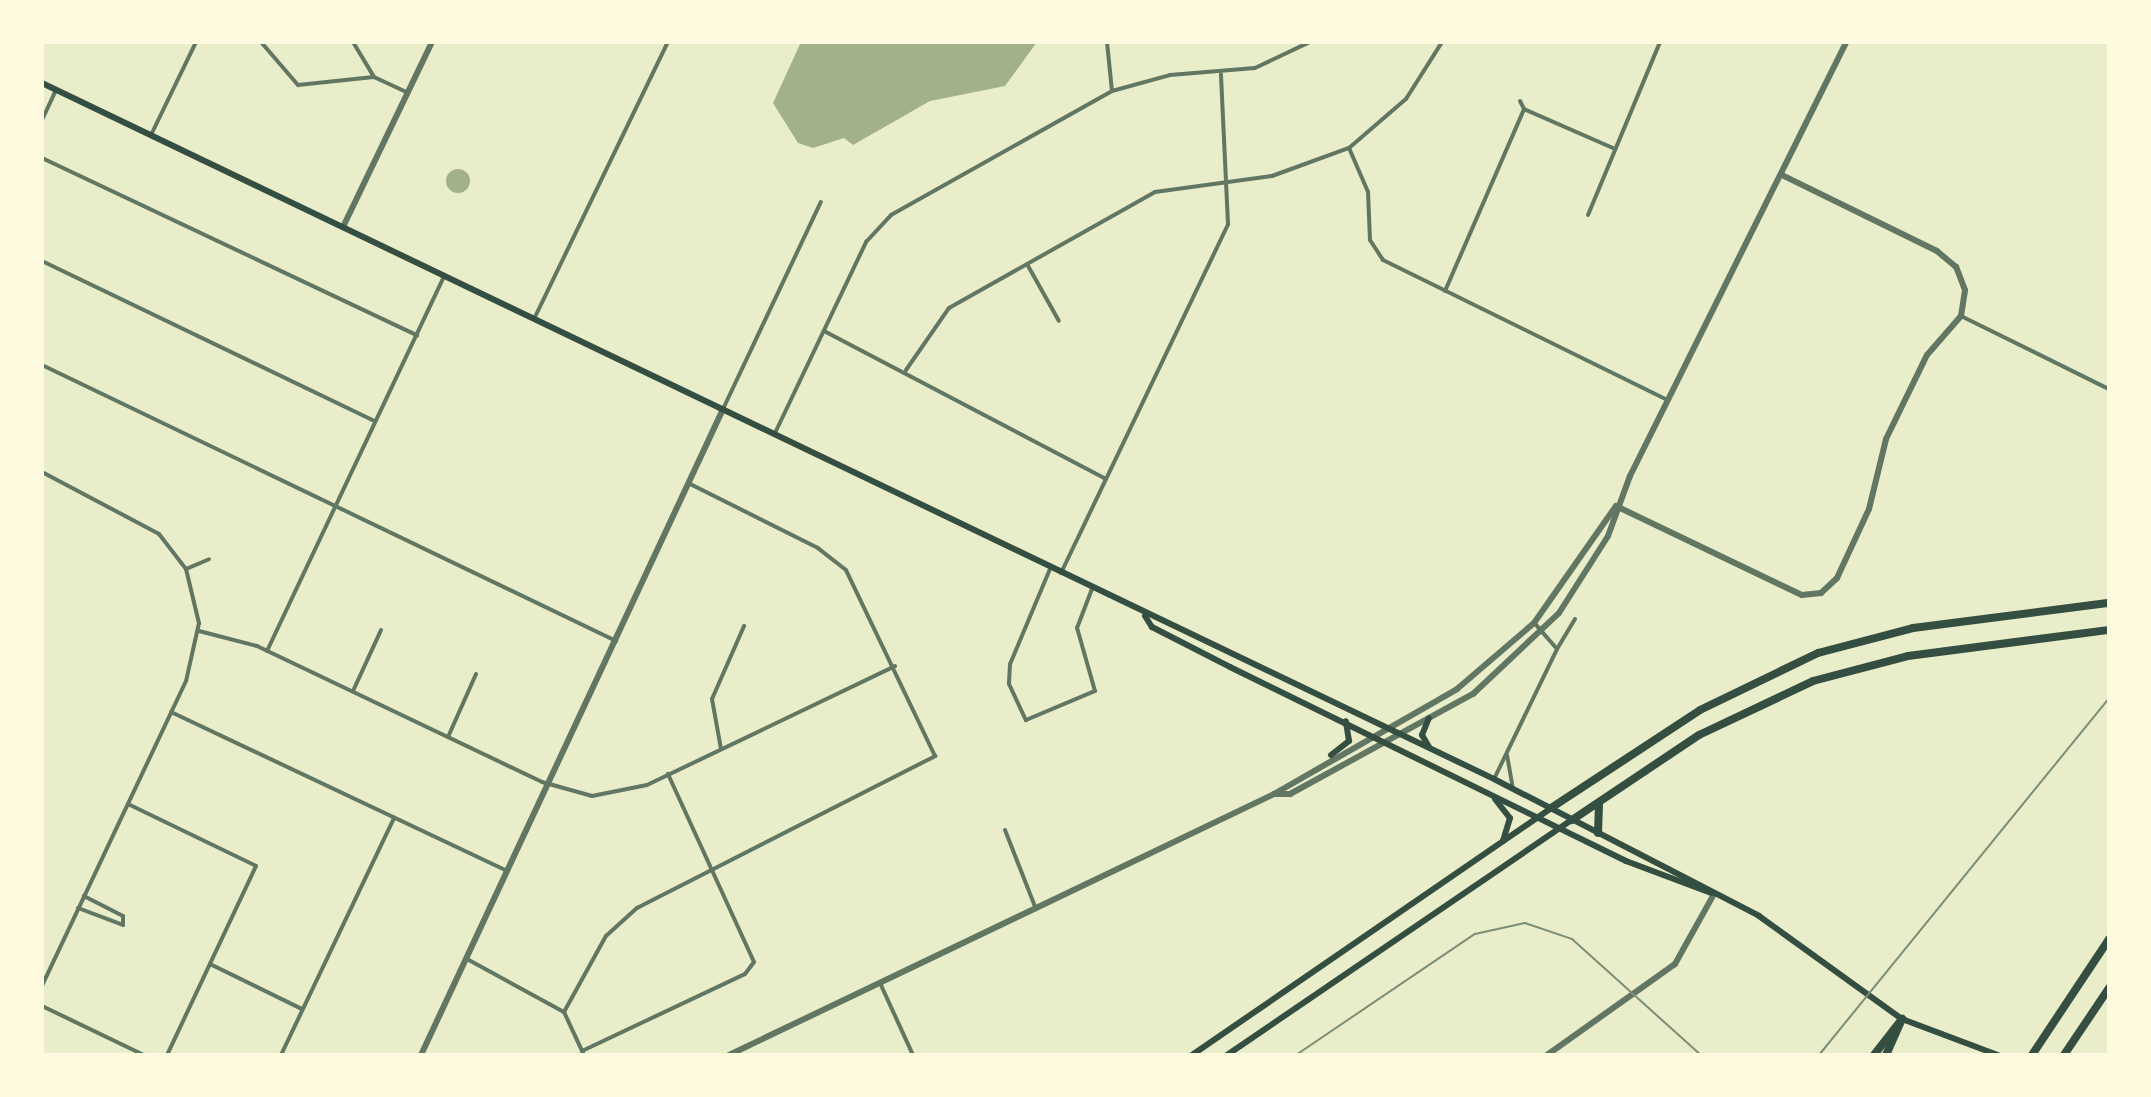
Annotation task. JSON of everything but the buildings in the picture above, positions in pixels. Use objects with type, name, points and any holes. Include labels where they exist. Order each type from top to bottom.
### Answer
[{"type":"highway","points":[[1551,808],[1709,704],[1818,653],[1913,628],[2109,603]]},
{"type":"highway","points":[[1572,820],[1728,719],[1813,681],[1908,656],[2109,630]]},
{"type":"highway","points":[[1598,833],[1593,815],[1601,801]]},
{"type":"highway","points":[[2032,1055],[2109,939]]},
{"type":"highway","points":[[2064,1055],[2109,988]]},
{"type":"highway","points":[[1874,1055],[1902,1019]]},
{"type":"highway","points":[[1886,1055],[1902,1019]]},
{"type":"main road","points":[[42,83],[723,409],[1144,615],[1494,779],[1786,934],[1902,1019],[1997,1055]]},
{"type":"main road","points":[[1144,615],[1159,630],[1375,734],[1538,818],[1714,894]]},
{"type":"main road","points":[[1429,718],[1422,735],[1432,749]]},
{"type":"main road","points":[[1331,755],[1349,741],[1346,721]]},
{"type":"main road","points":[[1490,794],[1510,818],[1500,844]]},
{"type":"main road","points":[[1192,1055],[1551,808]]},
{"type":"main road","points":[[1227,1055],[1572,820]]},
{"type":"street","points":[[151,135],[196,42]]},
{"type":"street","points":[[261,42],[298,85],[374,77],[408,93]]},
{"type":"street","points":[[353,42],[374,77]]},
{"type":"street","points":[[343,227],[432,42]]},
{"type":"street","points":[[534,319],[668,42]]},
{"type":"street","points":[[1107,42],[1112,91]]},
{"type":"street","points":[[774,434],[881,223],[1112,91],[1170,75],[1221,74],[1271,63],[1310,42]]},
{"type":"street","points":[[906,370],[942,314],[1155,192],[1295,170],[1349,148],[1406,99],[1442,42]]},
{"type":"street","points":[[1588,215],[1660,42]]},
{"type":"street","points":[[1274,794],[1290,794],[1495,679],[1542,633],[1590,567],[1667,400],[1846,42]]},
{"type":"street","points":[[1061,574],[1225,234],[1229,181],[1221,74]]},
{"type":"street","points":[[42,120],[56,90]]},
{"type":"street","points":[[1520,101],[1524,109],[1615,149]]},
{"type":"street","points":[[1445,291],[1476,206],[1524,109]]},
{"type":"street","points":[[1349,148],[1368,192],[1370,233],[1383,260],[1667,400]]},
{"type":"street","points":[[42,158],[417,335]]},
{"type":"street","points":[[1616,506],[1802,595],[1821,593],[1837,578],[1866,516],[1882,447],[1921,366],[1961,316],[1963,280],[1945,256],[1782,175]]},
{"type":"street","points":[[421,1055],[821,202]]},
{"type":"street","points":[[42,261],[376,422]]},
{"type":"street","points":[[1027,264],[1059,321]]},
{"type":"street","points":[[267,651],[445,276]]},
{"type":"street","points":[[1961,316],[2109,389]]},
{"type":"street","points":[[824,331],[906,370],[1106,479]]},
{"type":"street","points":[[42,365],[616,641]]},
{"type":"street","points":[[42,472],[143,522],[186,569],[199,631],[171,712],[42,985]]},
{"type":"street","points":[[564,1012],[615,925],[930,761],[935,748],[895,666],[837,561],[690,484]]},
{"type":"street","points":[[729,1055],[1274,794],[1331,755],[1388,728],[1457,689],[1534,623],[1616,506]]},
{"type":"street","points":[[186,569],[209,559]]},
{"type":"street","points":[[1050,569],[1010,664],[1009,684],[1026,720],[1095,691],[1077,628],[1092,589]]},
{"type":"street","points":[[1494,779],[1557,649],[1575,619]]},
{"type":"street","points":[[1534,623],[1557,649]]},
{"type":"street","points":[[721,749],[712,699],[744,626]]},
{"type":"street","points":[[353,691],[381,630]]},
{"type":"street","points":[[199,631],[267,651],[548,785],[605,796],[668,774],[895,666]]},
{"type":"street","points":[[448,737],[476,674]]},
{"type":"street","points":[[171,712],[507,871]]},
{"type":"street","points":[[1508,748],[1507,778],[1514,790]]},
{"type":"street","points":[[466,958],[564,1012],[583,1053],[745,974],[753,952],[668,774]]},
{"type":"street","points":[[128,804],[256,866],[167,1055]]},
{"type":"street","points":[[281,1055],[394,818]]},
{"type":"street","points":[[1005,830],[1036,909]]},
{"type":"street","points":[[1547,1055],[1675,964],[1714,894]]},
{"type":"street","points":[[78,908],[123,925],[123,916],[84,896]]},
{"type":"street","points":[[210,964],[302,1009]]},
{"type":"street","points":[[880,983],[913,1055]]},
{"type":"street","points":[[42,1006],[144,1055]]},
{"type":"shaded area","points":[[801,42],[1037,42],[1005,86],[930,101],[853,145],[844,138],[813,148],[798,143],[773,103]]},
{"type":"shaded area","points":[[458,169],[466,173],[470,181],[466,189],[458,193],[450,189],[446,181],[450,173]]},
{"type":"railway","points":[[1819,1055],[2109,698]]},
{"type":"railway","points":[[1296,1055],[1475,934],[1525,923],[1572,939],[1701,1055]]}]
